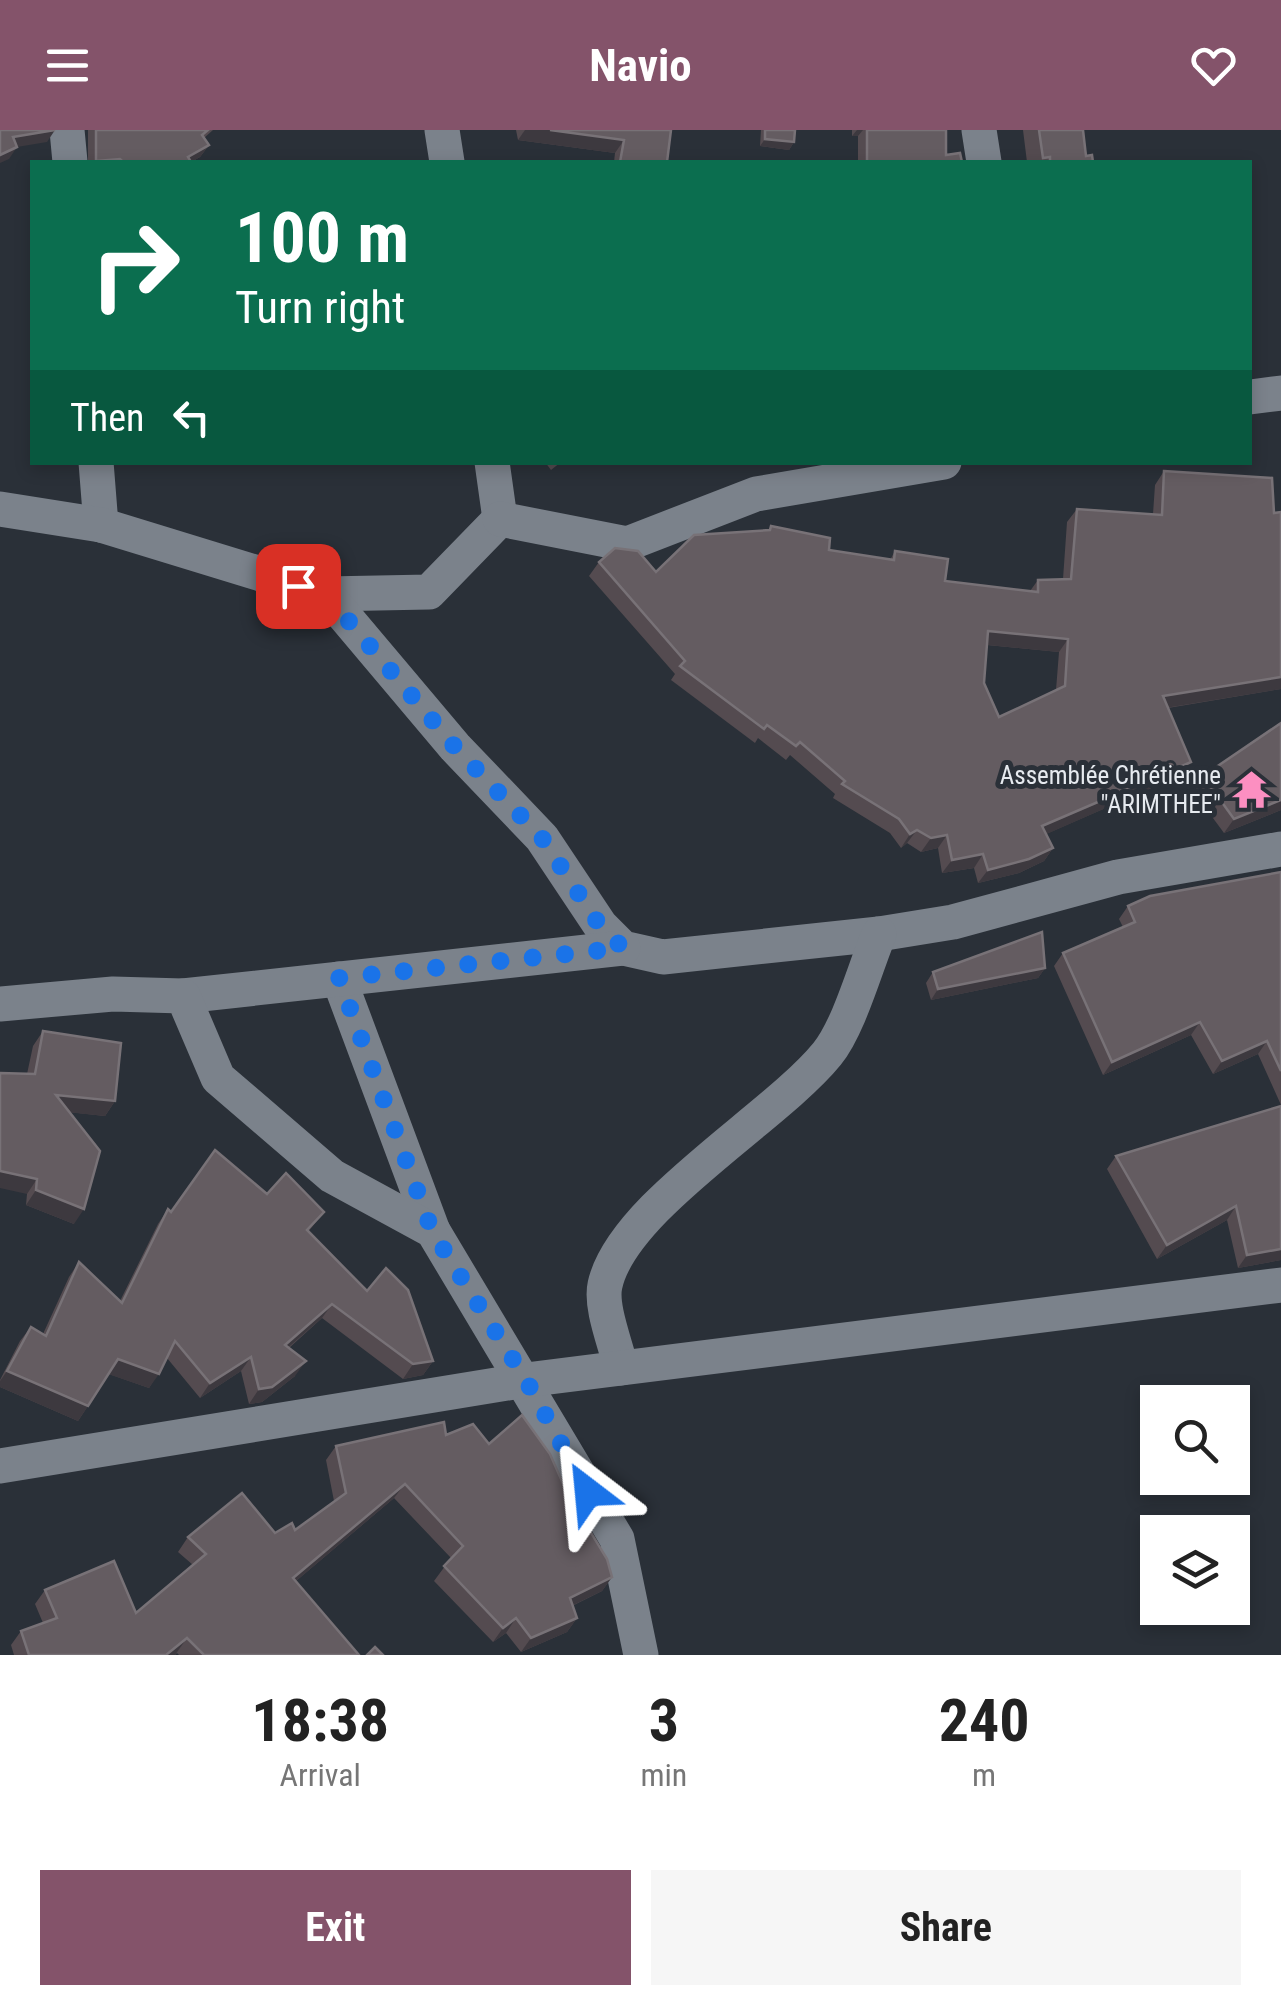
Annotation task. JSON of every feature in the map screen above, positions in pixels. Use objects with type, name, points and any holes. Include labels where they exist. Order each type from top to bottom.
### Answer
[{"type":"street","points":[[67,130],[70,160]]},
{"type":"street","points":[[442,130],[447,160]]},
{"type":"street","points":[[979,130],[984,160]]},
{"type":"street","points":[[1252,397],[1281,394]]},
{"type":"street","points":[[96,465],[101,525]]},
{"type":"street","points":[[492,465],[500,519]]},
{"type":"street","points":[[500,519],[627,544],[756,494],[926,465]]},
{"type":"street","points":[[0,509],[101,525],[326,594],[429,592],[500,519]]},
{"type":"street","points":[[326,594],[455,747],[542,838],[600,926],[623,948]]},
{"type":"street","points":[[0,1004],[113,994],[183,996],[623,948],[663,958],[879,934],[970,918],[1118,877],[1281,849]]},
{"type":"street","points":[[620,1368],[604,1288],[620,1248],[734,1135],[793,1090],[830,1051],[879,934]]},
{"type":"street","points":[[339,978],[432,1231],[526,1380],[617,1539],[641,1655]]},
{"type":"street","points":[[183,996],[218,1078],[332,1176],[432,1231]]},
{"type":"street","points":[[0,1466],[526,1380],[1281,1285]]},
{"type":"building","points":[[0,130],[55,130],[13,137],[17,147],[0,155]]},
{"type":"building","points":[[96,130],[208,130],[202,135],[209,145],[188,157],[190,160],[96,160]]},
{"type":"building","points":[[550,130],[671,130],[667,160],[620,160],[624,140]]},
{"type":"building","points":[[765,130],[795,130],[794,142],[765,139]]},
{"type":"building","points":[[867,130],[946,130],[946,155],[960,153],[962,160],[867,160]]},
{"type":"building","points":[[1039,130],[1083,130],[1086,156],[1092,155],[1093,160],[1050,160],[1043,158]]},
{"type":"building","points":[[1164,471],[1272,478],[1274,513],[1281,512],[1281,677],[1163,696],[1191,762],[1042,826],[1053,848],[988,870],[983,854],[952,860],[947,835],[931,838],[917,830],[910,834],[899,819],[842,784],[845,781],[800,742],[796,746],[767,725],[764,729],[680,666],[685,661],[599,562],[615,548],[638,551],[656,572],[694,535],[770,530],[771,526],[830,538],[829,550],[894,560],[895,551],[948,559],[945,581],[1038,592],[1038,580],[1071,579],[1077,509],[1162,515]],"holes":[[[988,631],[1068,639],[1065,686],[999,717],[984,683]]]},
{"type":"building","points":[[1281,723],[1281,800],[1234,819],[1203,776]]},
{"type":"building","points":[[1281,872],[1281,1071],[1267,1041],[1222,1061],[1200,1022],[1112,1062],[1063,953],[1135,922],[1128,906],[1150,896]]},
{"type":"building","points":[[1042,932],[1045,968],[938,989],[933,972]]},
{"type":"building","points":[[43,1031],[121,1043],[115,1101],[56,1095],[100,1151],[84,1209],[36,1190],[37,1179],[0,1171],[0,1073],[35,1074]]},
{"type":"building","points":[[1281,1106],[1281,1249],[1247,1255],[1236,1206],[1167,1245],[1116,1156]]},
{"type":"building","points":[[215,1150],[267,1194],[286,1173],[324,1212],[307,1230],[367,1291],[386,1268],[408,1290],[433,1361],[413,1364],[332,1304],[285,1345],[306,1361],[272,1387],[259,1389],[251,1357],[210,1383],[175,1341],[159,1374],[118,1359],[88,1406],[7,1371],[31,1327],[46,1336],[79,1262],[122,1303],[168,1209],[171,1212]]},
{"type":"building","points":[[522,1415],[550,1454],[568,1495],[607,1559],[612,1577],[570,1598],[577,1618],[531,1638],[516,1618],[503,1628],[444,1566],[463,1546],[405,1484],[293,1578],[359,1655],[204,1655],[187,1638],[166,1655],[29,1655],[21,1631],[57,1618],[45,1590],[114,1561],[136,1613],[206,1554],[188,1537],[242,1493],[275,1533],[292,1523],[295,1530],[346,1493],[336,1446],[444,1422],[446,1435],[473,1424],[489,1444]]},
{"type":"building","points":[[375,1647],[383,1655],[367,1655]]},
{"type":"place","name":"Assemblée Chrétienne \"ARIMTHEE\"","points":[[1251,789]]},
{"type":"route","points":[[298,586],[326,594],[455,747],[542,838],[600,926],[623,948],[339,978],[432,1231],[526,1380],[588,1492]]}]
